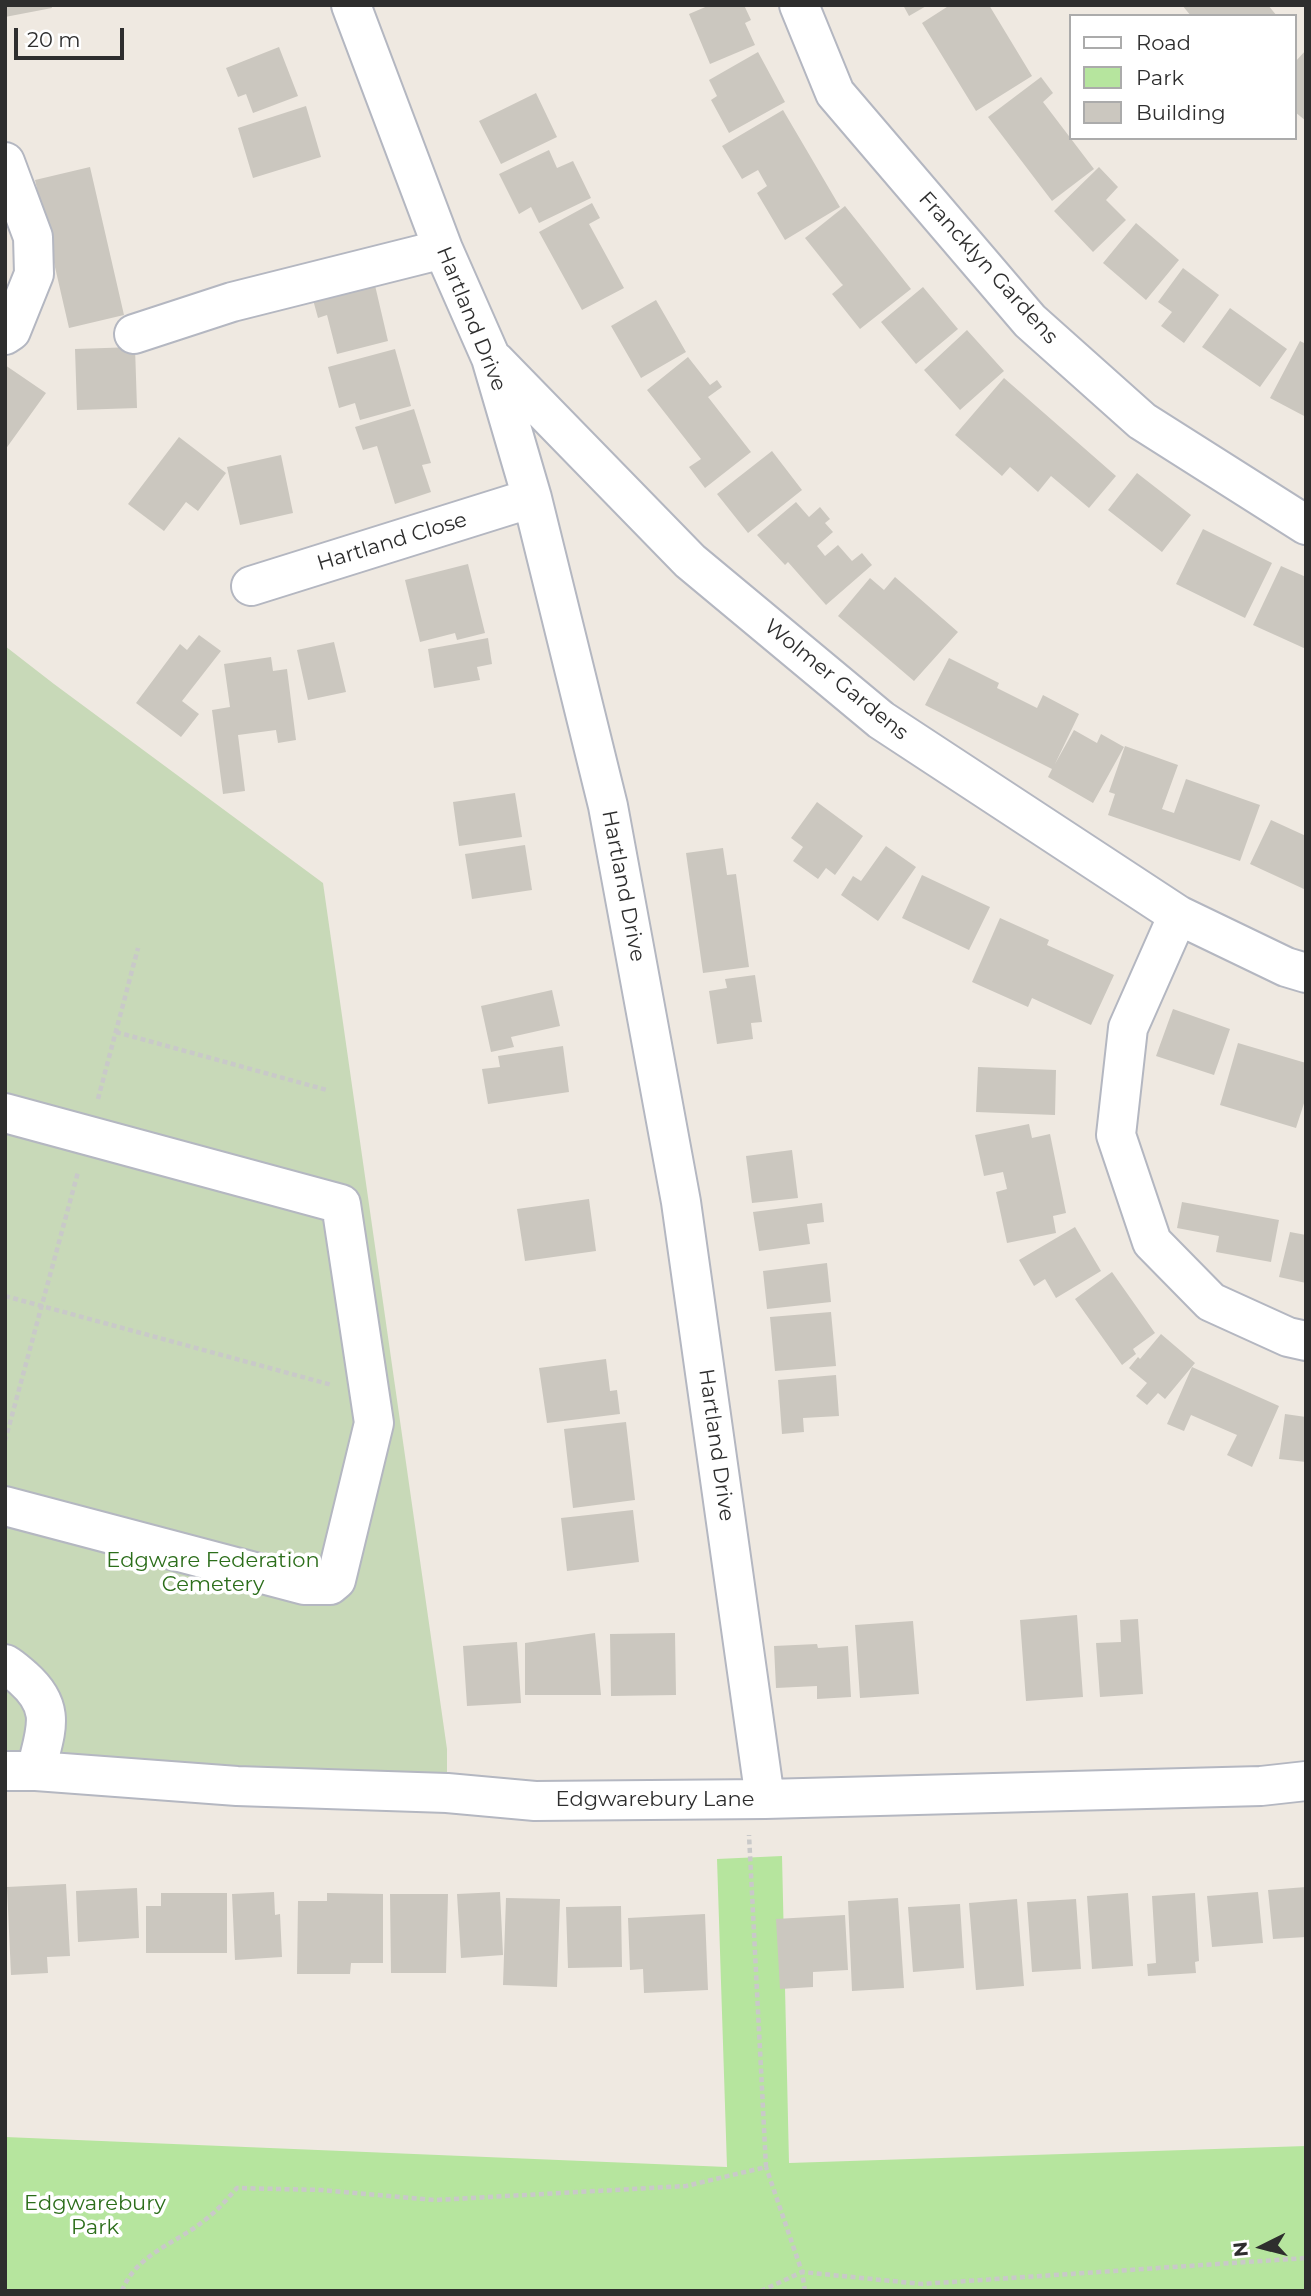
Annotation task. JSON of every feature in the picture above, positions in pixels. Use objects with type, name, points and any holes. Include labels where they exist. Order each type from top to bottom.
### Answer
[{"type":"street","name":"Hartland Drive","points":[[351,5],[443,249],[492,358],[532,499],[608,806],[679,1188],[757,1799]]},
{"type":"street","name":"Francklyn Gardens","points":[[799,5],[835,93],[1030,321],[1142,421],[1306,525]]},
{"type":"street","points":[[5,162],[33,237],[34,274],[11,331],[5,335]]},
{"type":"street","points":[[134,334],[232,302],[443,249]]},
{"type":"street","name":"Wolmer Gardens","points":[[492,358],[690,561],[881,720],[1178,915],[1286,967],[1306,972]]},
{"type":"street","name":"Hartland Close","points":[[251,586],[532,499]]},
{"type":"street","points":[[1178,915],[1128,1028],[1116,1135],[1152,1242],[1210,1302],[1288,1337],[1306,1341]]},
{"type":"street","points":[[5,1113],[341,1204],[374,1423],[336,1580],[330,1585],[304,1585],[5,1506]]},
{"type":"street","points":[[5,1664],[37,1691],[47,1713],[46,1729],[21,1771]]},
{"type":"street","name":"Edgwarebury Lane","points":[[21,1771],[237,1786],[447,1793],[535,1801],[757,1799],[1261,1786],[1306,1781]]},
{"type":"path","points":[[5,1441],[138,948]]},
{"type":"path","points":[[116,1032],[327,1090]]},
{"type":"path","points":[[5,1296],[371,1396]]},
{"type":"path","points":[[757,1799],[751,1884],[766,2167],[802,2272],[805,2291]]},
{"type":"path","points":[[122,2291],[127,2277],[156,2251],[205,2220],[237,2189],[321,2190],[435,2200],[686,2186],[766,2167]]},
{"type":"path","points":[[761,2291],[802,2272],[922,2284],[1306,2259]]},
{"type":"green space","name":"Edgware Federation Cemetery","points":[[5,646],[323,883],[447,1749],[447,1793],[5,1771]]},
{"type":"green space","name":"Edgwarebury Park","points":[[782,1856],[789,2163],[1306,2146],[1306,2291],[5,2291],[5,2137],[727,2167],[717,1859]]},
{"type":"building","points":[[5,5],[51,5],[52,8],[5,17]]},
{"type":"building","points":[[710,5],[744,5],[751,20],[745,23],[755,45],[710,64],[689,14]]},
{"type":"building","points":[[903,5],[928,5],[909,16]]},
{"type":"building","points":[[950,5],[989,5],[1032,76],[976,111],[922,23]]},
{"type":"building","points":[[1182,5],[1268,5],[1275,14],[1189,14]]},
{"type":"building","points":[[279,47],[298,96],[253,113],[246,94],[238,97],[226,68]]},
{"type":"building","points":[[1306,50],[1306,121],[1297,114],[1297,60]]},
{"type":"building","points":[[758,52],[785,102],[729,133],[711,100],[717,96],[709,80]]},
{"type":"building","points":[[1041,77],[1053,93],[1043,102],[1094,169],[1052,201],[988,117]]},
{"type":"building","points":[[536,93],[557,137],[501,164],[479,121]]},
{"type":"building","points":[[306,106],[321,157],[253,178],[238,128]]},
{"type":"building","points":[[783,110],[840,207],[785,240],[757,193],[767,186],[758,170],[742,179],[722,146]]},
{"type":"building","points":[[549,150],[557,168],[573,161],[591,198],[539,223],[531,207],[519,214],[499,174]]},
{"type":"building","points":[[90,167],[124,315],[69,328],[35,180]]},
{"type":"building","points":[[1099,167],[1118,187],[1106,200],[1126,220],[1093,252],[1054,211]]},
{"type":"building","points":[[592,203],[600,218],[589,224],[624,288],[582,310],[539,232]]},
{"type":"building","points":[[845,206],[911,289],[860,329],[832,294],[843,285],[805,238]]},
{"type":"building","points":[[1136,223],[1179,260],[1146,300],[1103,263]]},
{"type":"building","points":[[1183,268],[1219,295],[1184,343],[1161,326],[1172,312],[1158,302]]},
{"type":"building","points":[[374,281],[388,341],[337,354],[327,315],[318,318],[312,296]]},
{"type":"building","points":[[923,287],[958,329],[916,364],[881,322]]},
{"type":"building","points":[[656,300],[686,352],[641,378],[611,326]]},
{"type":"building","points":[[1230,308],[1287,349],[1260,387],[1202,347]]},
{"type":"building","points":[[967,330],[1004,371],[960,410],[924,370]]},
{"type":"building","points":[[1300,341],[1306,344],[1306,417],[1270,398]]},
{"type":"building","points":[[135,347],[137,408],[77,410],[75,349]]},
{"type":"building","points":[[395,349],[411,406],[360,420],[355,403],[339,408],[328,367]]},
{"type":"building","points":[[688,357],[710,385],[717,380],[722,387],[708,397],[751,452],[705,488],[689,467],[701,459],[647,390]]},
{"type":"building","points":[[5,365],[46,393],[5,450]]},
{"type":"building","points":[[1004,378],[1116,476],[1089,508],[1051,476],[1038,492],[1010,467],[1002,476],[955,435]]},
{"type":"building","points":[[414,409],[431,463],[422,465],[431,492],[395,504],[377,446],[363,450],[355,427]]},
{"type":"building","points":[[179,437],[226,473],[198,511],[186,502],[164,531],[128,504]]},
{"type":"building","points":[[772,451],[802,490],[748,533],[717,494]]},
{"type":"building","points":[[281,455],[293,513],[240,525],[227,467]]},
{"type":"building","points":[[1137,473],[1191,515],[1162,552],[1108,510]]},
{"type":"building","points":[[796,502],[809,517],[820,507],[830,519],[825,523],[833,532],[817,546],[825,556],[838,545],[852,561],[862,553],[872,565],[826,605],[788,562],[785,565],[757,535]]},
{"type":"building","points":[[1203,529],[1272,563],[1245,618],[1176,584]]},
{"type":"building","points":[[468,564],[485,633],[457,640],[455,633],[420,642],[405,580]]},
{"type":"building","points":[[1281,566],[1306,577],[1306,649],[1253,625]]},
{"type":"building","points":[[895,577],[958,632],[914,681],[838,616],[870,578],[884,590]]},
{"type":"building","points":[[199,635],[221,651],[182,701],[199,714],[181,737],[136,703],[180,644],[187,650]]},
{"type":"building","points":[[488,638],[492,664],[477,667],[480,680],[434,688],[428,649]]},
{"type":"building","points":[[334,642],[346,692],[308,700],[297,650]]},
{"type":"building","points":[[271,657],[273,671],[287,669],[296,740],[278,743],[276,730],[238,735],[245,791],[223,794],[212,710],[230,707],[224,664]]},
{"type":"building","points":[[949,658],[999,683],[997,688],[1037,708],[1043,695],[1079,714],[1055,764],[1074,730],[1097,743],[1101,734],[1124,747],[1093,803],[1048,777],[1052,769],[925,705]]},
{"type":"building","points":[[1125,746],[1178,765],[1162,809],[1174,813],[1186,779],[1260,805],[1240,861],[1108,815],[1115,794],[1109,792]]},
{"type":"building","points":[[515,793],[522,837],[459,846],[453,802]]},
{"type":"building","points":[[817,802],[863,836],[835,875],[826,868],[818,879],[793,861],[803,847],[791,838]]},
{"type":"building","points":[[1271,820],[1306,836],[1306,890],[1250,864]]},
{"type":"building","points":[[525,845],[532,890],[472,899],[465,854]]},
{"type":"building","points":[[886,846],[916,867],[878,921],[841,895],[853,876],[861,881]]},
{"type":"building","points":[[723,848],[727,875],[736,874],[749,967],[703,973],[686,853]]},
{"type":"building","points":[[922,875],[990,907],[969,950],[902,918]]},
{"type":"building","points":[[1000,918],[1049,940],[1047,945],[1114,975],[1091,1025],[1032,998],[1028,1007],[972,982]]},
{"type":"building","points":[[755,975],[762,1022],[751,1023],[753,1039],[717,1044],[709,991],[727,988],[725,979]]},
{"type":"building","points":[[552,990],[560,1026],[511,1037],[514,1047],[491,1052],[481,1006]]},
{"type":"building","points":[[1173,1009],[1230,1029],[1214,1075],[1156,1056]]},
{"type":"building","points":[[1238,1043],[1306,1063],[1306,1097],[1296,1128],[1220,1105]]},
{"type":"building","points":[[563,1046],[569,1092],[488,1104],[482,1069],[500,1067],[498,1056]]},
{"type":"building","points":[[978,1067],[1056,1070],[1055,1115],[976,1112]]},
{"type":"building","points":[[1029,1124],[1032,1138],[1050,1134],[1066,1213],[1053,1216],[1056,1233],[1007,1243],[996,1192],[1007,1189],[1003,1172],[984,1176],[975,1135]]},
{"type":"building","points":[[792,1150],[798,1198],[752,1203],[746,1156]]},
{"type":"building","points":[[589,1199],[596,1251],[525,1261],[517,1209]]},
{"type":"building","points":[[1182,1202],[1279,1220],[1271,1262],[1216,1252],[1219,1236],[1177,1228]]},
{"type":"building","points":[[822,1203],[824,1222],[807,1224],[810,1244],[759,1251],[753,1212]]},
{"type":"building","points":[[1075,1227],[1101,1271],[1056,1298],[1045,1279],[1034,1286],[1019,1260]]},
{"type":"building","points":[[1290,1232],[1306,1235],[1306,1283],[1279,1277]]},
{"type":"building","points":[[827,1263],[831,1302],[767,1309],[763,1271]]},
{"type":"building","points":[[1112,1272],[1155,1333],[1133,1349],[1136,1354],[1122,1365],[1075,1299]]},
{"type":"building","points":[[831,1312],[836,1366],[775,1371],[770,1317]]},
{"type":"building","points":[[1161,1334],[1195,1363],[1165,1399],[1158,1393],[1147,1405],[1136,1396],[1147,1383],[1129,1368]]},
{"type":"building","points":[[606,1359],[610,1391],[617,1390],[620,1414],[547,1423],[539,1368]]},
{"type":"building","points":[[1192,1367],[1279,1406],[1252,1467],[1227,1455],[1237,1435],[1191,1415],[1184,1431],[1167,1424]]},
{"type":"building","points":[[836,1375],[839,1416],[803,1418],[804,1432],[782,1434],[778,1380]]},
{"type":"building","points":[[1285,1414],[1306,1417],[1306,1462],[1279,1459]]},
{"type":"building","points":[[626,1422],[635,1500],[573,1508],[564,1429]]},
{"type":"building","points":[[633,1510],[639,1562],[567,1571],[561,1518]]},
{"type":"building","points":[[1077,1615],[1083,1697],[1026,1701],[1020,1620]]},
{"type":"building","points":[[1138,1619],[1143,1694],[1100,1697],[1096,1643],[1121,1642],[1120,1620]]},
{"type":"building","points":[[913,1621],[919,1694],[860,1698],[855,1625]]},
{"type":"building","points":[[595,1633],[601,1695],[525,1695],[525,1643]]},
{"type":"building","points":[[675,1633],[676,1695],[611,1696],[610,1634]]},
{"type":"building","points":[[517,1642],[521,1703],[467,1706],[463,1646]]},
{"type":"building","points":[[817,1644],[818,1648],[848,1646],[851,1697],[817,1699],[817,1686],[776,1688],[774,1646]]},
{"type":"building","points":[[66,1884],[70,1956],[47,1957],[48,1973],[11,1975],[7,1887]]},
{"type":"building","points":[[1306,1887],[1306,1937],[1273,1939],[1268,1890]]},
{"type":"building","points":[[137,1888],[139,1938],[78,1942],[76,1891]]},
{"type":"building","points":[[274,1892],[275,1915],[280,1914],[282,1957],[235,1960],[232,1894]]},
{"type":"building","points":[[500,1892],[503,1955],[461,1958],[457,1894]]},
{"type":"building","points":[[1258,1892],[1263,1943],[1212,1947],[1207,1896]]},
{"type":"building","points":[[161,1893],[227,1893],[227,1953],[146,1953],[146,1906],[161,1906]]},
{"type":"building","points":[[327,1893],[383,1894],[383,1963],[351,1963],[350,1974],[297,1974],[298,1901],[327,1901]]},
{"type":"building","points":[[1128,1893],[1133,1966],[1092,1969],[1087,1896]]},
{"type":"building","points":[[1195,1893],[1199,1961],[1195,1962],[1196,1973],[1148,1976],[1147,1964],[1156,1963],[1152,1896]]},
{"type":"building","points":[[390,1894],[448,1894],[446,1973],[391,1973]]},
{"type":"building","points":[[506,1898],[560,1899],[557,1987],[503,1985]]},
{"type":"building","points":[[898,1898],[904,1988],[852,1991],[848,1901]]},
{"type":"building","points":[[1017,1899],[1024,1986],[976,1990],[969,1903]]},
{"type":"building","points":[[1076,1899],[1081,1969],[1032,1972],[1027,1902]]},
{"type":"building","points":[[960,1904],[964,1968],[913,1972],[908,1907]]},
{"type":"building","points":[[621,1906],[622,1967],[568,1968],[566,1907]]},
{"type":"building","points":[[705,1914],[708,1990],[644,1993],[643,1969],[630,1970],[628,1918]]},
{"type":"building","points":[[845,1915],[848,1970],[813,1972],[813,1987],[780,1989],[776,1919]]}]
